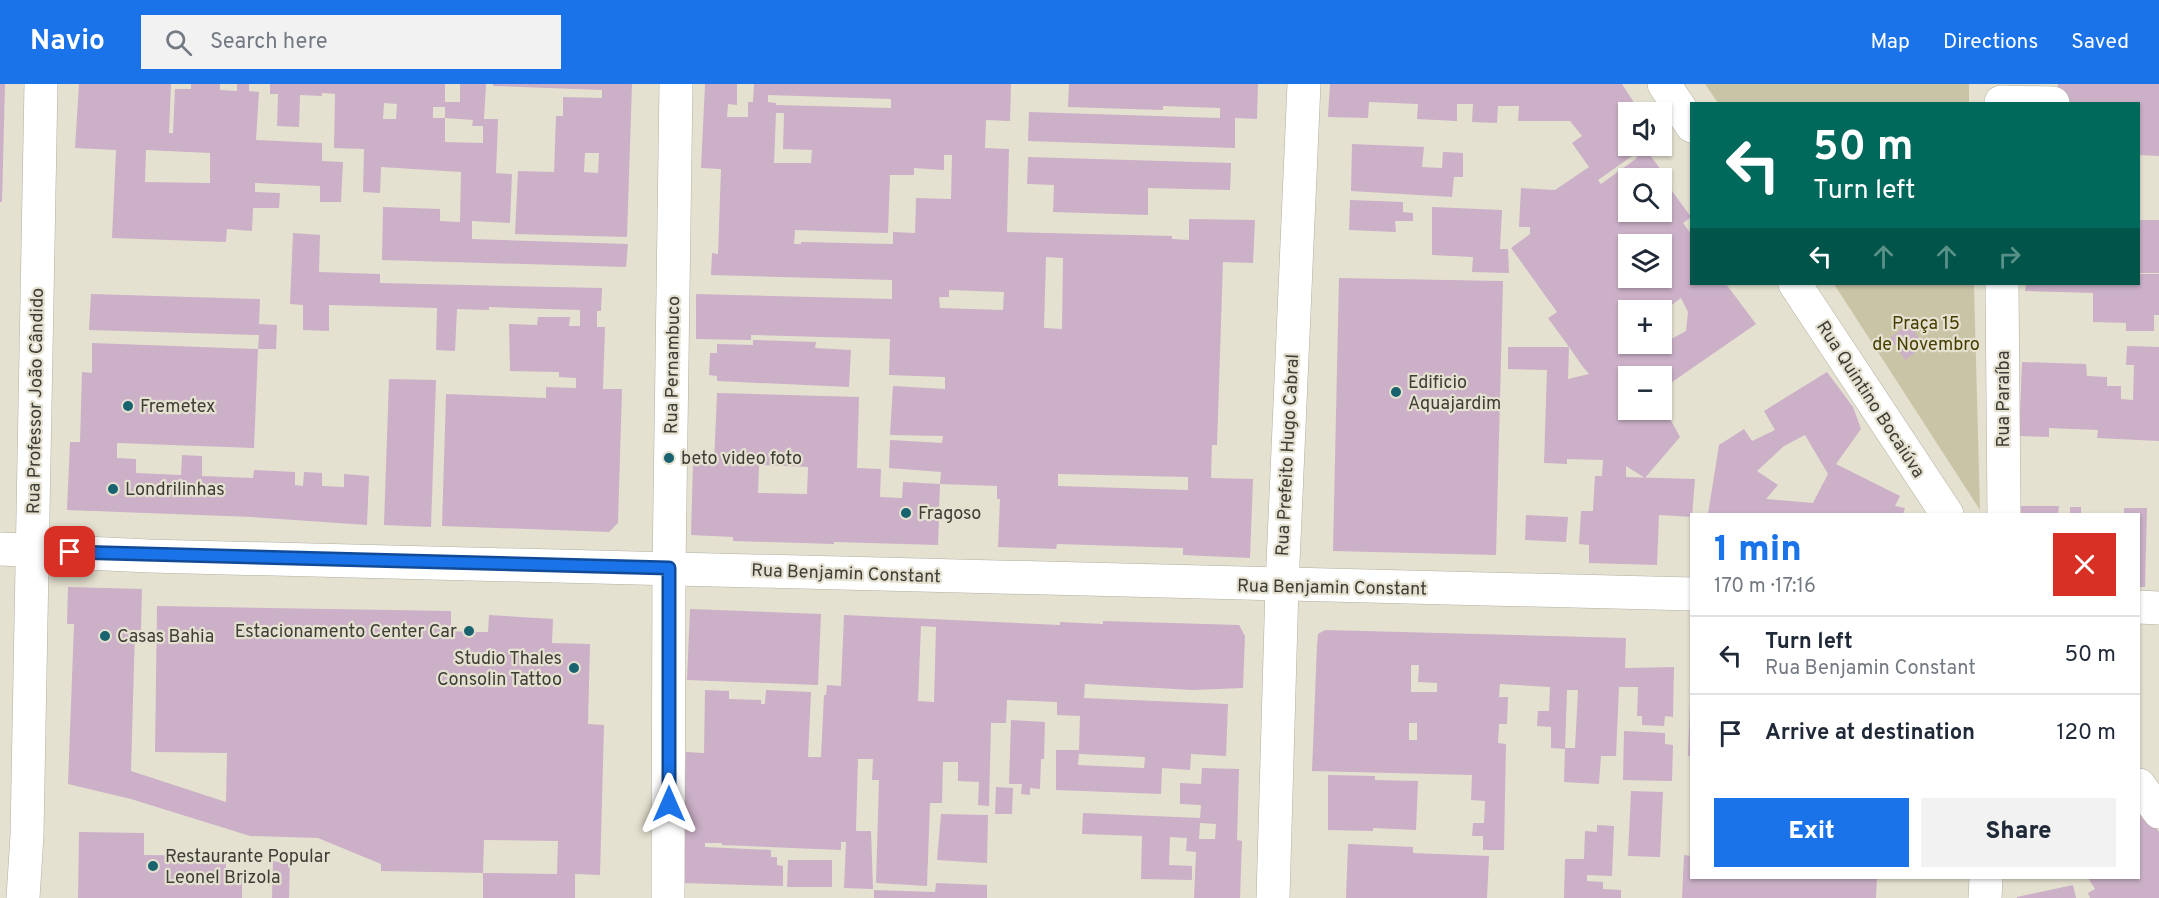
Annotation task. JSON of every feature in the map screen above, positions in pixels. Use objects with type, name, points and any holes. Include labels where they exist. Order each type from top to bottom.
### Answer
[{"type":"street","name":"Rua Professor João Cândido","points":[[23,898],[27,835],[33,550],[40,84]]},
{"type":"street","name":"Rua Pernambuco","points":[[669,898],[669,568],[676,84]]},
{"type":"street","name":"Rua Prefeito Hugo Cabral","points":[[1273,898],[1282,586],[1304,84]]},
{"type":"street","points":[[1664,84],[1690,123]]},
{"type":"street","points":[[2001,96],[2046,102]]},
{"type":"street","name":"Rua Quintino Bocaiúva","points":[[1796,285],[1946,513]]},
{"type":"street","name":"Rua Paraíba","points":[[2002,285],[2004,513]]},
{"type":"street","name":"Rua Benjamin Constant","points":[[0,549],[149,556],[1282,586],[1690,594]]},
{"type":"street","points":[[2140,607],[2159,608]]},
{"type":"street","points":[[2140,786],[2159,812]]},
{"type":"street","points":[[1985,898],[1986,879]]},
{"type":"green space","points":[[1705,84],[1969,84],[1969,102],[1717,102]]},
{"type":"green space","name":"Praça 15 de Novembro","points":[[1835,285],[1974,285],[1980,510]]},
{"type":"building","points":[[0,84],[5,84],[2,202],[0,202]]},
{"type":"building","points":[[79,84],[171,84],[169,133],[173,133],[175,89],[191,89],[191,84],[220,84],[220,90],[237,91],[237,84],[249,84],[249,91],[259,92],[256,140],[322,143],[322,161],[343,162],[341,202],[320,202],[320,186],[255,183],[255,192],[280,193],[279,208],[253,208],[252,231],[227,229],[226,242],[112,238],[116,150],[75,148]],"holes":[[[146,150],[210,153],[210,183],[145,182]]]},
{"type":"building","points":[[270,84],[445,84],[445,102],[460,102],[460,84],[486,84],[484,119],[498,119],[496,173],[512,174],[510,223],[472,221],[472,239],[628,244],[626,267],[382,260],[383,207],[440,209],[440,221],[460,222],[461,172],[381,167],[380,193],[363,192],[364,149],[334,148],[335,94],[300,95],[299,127],[277,126],[278,94],[270,94]],"holes":[[[384,103],[397,104],[396,119],[383,119]],[[433,107],[445,107],[445,118],[433,118]],[[445,118],[473,120],[472,126],[483,126],[483,143],[445,142]]]},
{"type":"building","points":[[493,84],[632,84],[627,237],[515,234],[518,171],[554,172],[556,116],[563,116],[563,97],[602,98],[602,90],[493,86]],"holes":[[[585,153],[599,153],[598,173],[584,172]]]},
{"type":"building","points":[[705,84],[737,84],[737,105],[728,104],[727,117],[748,117],[748,102],[753,102],[754,84],[1011,84],[1010,121],[986,120],[985,148],[1009,149],[1007,232],[1172,236],[1172,239],[1189,240],[1189,219],[1255,220],[1253,263],[1223,262],[1217,445],[1212,445],[1211,478],[1253,479],[1250,558],[1183,555],[1183,548],[1057,544],[1056,549],[998,547],[1000,499],[997,499],[997,486],[940,484],[941,472],[889,468],[890,440],[942,443],[943,436],[890,435],[893,386],[945,389],[945,377],[889,375],[890,339],[751,335],[751,340],[696,339],[696,294],[892,299],[892,280],[711,275],[712,253],[718,254],[721,169],[701,168]],"holes":[[[768,95],[891,99],[891,108],[776,105],[776,103],[768,102]],[[776,113],[784,113],[783,149],[812,150],[811,163],[774,163]],[[944,155],[952,155],[951,199],[916,198],[915,233],[893,232],[893,244],[801,242],[801,244],[794,244],[795,230],[888,233],[890,175],[914,175],[914,168],[944,170]],[[1046,257],[1063,258],[1062,329],[1044,328]],[[949,290],[1004,292],[1003,310],[940,308],[939,297],[949,297]],[[1058,474],[1188,477],[1188,490],[1058,486]]]},
{"type":"building","points":[[1069,84],[1258,84],[1257,119],[1235,118],[1235,148],[1028,141],[1029,112],[1220,118],[1220,108],[1163,106],[1163,110],[1068,107]]},
{"type":"building","points":[[1330,84],[1622,84],[1634,102],[1618,102],[1618,156],[1632,156],[1598,180],[1601,184],[1618,172],[1618,222],[1672,222],[1672,191],[1690,216],[1683,223],[1690,232],[1690,285],[1727,285],[1756,324],[1672,382],[1672,366],[1618,366],[1618,420],[1671,420],[1680,437],[1645,478],[1695,479],[1690,517],[1659,515],[1657,565],[1589,563],[1589,545],[1579,544],[1581,511],[1593,511],[1595,476],[1602,476],[1603,460],[1567,459],[1567,464],[1544,463],[1547,370],[1508,369],[1508,347],[1569,347],[1548,318],[1557,312],[1511,248],[1530,234],[1530,227],[1519,227],[1521,188],[1555,190],[1589,167],[1572,143],[1582,136],[1570,121],[1518,121],[1519,106],[1498,106],[1497,123],[1472,122],[1473,104],[1457,104],[1457,121],[1417,119],[1418,104],[1369,102],[1368,118],[1328,117]],"holes":[[[1569,347],[1589,374],[1568,379]],[[1626,466],[1644,478],[1626,477]]]},
{"type":"building","points":[[2058,84],[2159,84],[2159,156],[2140,155],[2140,102],[2057,102]]},
{"type":"building","points":[[1352,144],[1424,147],[1422,167],[1442,168],[1443,152],[1463,153],[1463,177],[1454,177],[1452,197],[1351,191]]},
{"type":"building","points":[[1636,156],[1651,156],[1660,168],[1623,168],[1637,158]]},
{"type":"building","points":[[1028,157],[1231,163],[1230,190],[1148,188],[1148,215],[1053,212],[1054,185],[1027,184]]},
{"type":"building","points":[[1350,200],[1403,202],[1403,212],[1413,213],[1413,221],[1395,221],[1396,232],[1349,230]]},
{"type":"building","points":[[1432,207],[1502,210],[1500,249],[1508,249],[1509,273],[1472,272],[1473,257],[1432,255]]},
{"type":"building","points":[[2140,220],[2159,220],[2159,273],[2140,273]]},
{"type":"building","points":[[293,233],[320,235],[319,272],[380,274],[380,283],[602,288],[601,311],[597,311],[597,327],[605,327],[603,389],[622,389],[618,523],[609,532],[442,526],[446,394],[546,398],[546,387],[576,388],[576,378],[559,377],[559,372],[510,371],[509,324],[537,325],[538,317],[570,317],[569,326],[580,326],[580,310],[489,307],[489,310],[457,309],[455,351],[436,350],[437,308],[329,305],[329,331],[303,330],[303,305],[290,304]]},
{"type":"building","points":[[2140,274],[2159,274],[2159,315],[2154,315],[2154,331],[2126,331],[2126,323],[2093,322],[2093,293],[2025,291],[2026,285],[2140,285]]},
{"type":"building","points":[[1339,278],[1503,281],[1496,555],[1333,551]]},
{"type":"building","points":[[91,294],[260,299],[259,324],[277,325],[276,349],[258,349],[259,335],[89,330]]},
{"type":"building","points":[[1909,324],[1924,346],[1905,360],[1890,338]]},
{"type":"building","points":[[753,340],[816,342],[815,348],[851,350],[849,387],[717,381],[717,376],[709,375],[710,353],[717,353],[717,344],[753,345]]},
{"type":"building","points":[[92,343],[258,349],[254,448],[117,443],[117,458],[136,459],[136,473],[181,475],[182,455],[202,456],[202,476],[253,478],[254,470],[295,472],[295,485],[303,486],[304,472],[322,473],[322,486],[344,487],[344,474],[369,476],[367,525],[252,517],[67,510],[70,442],[80,442],[82,372],[92,373]]},
{"type":"building","points":[[2127,346],[2159,347],[2159,441],[2097,438],[2098,430],[2049,428],[2049,437],[2019,436],[2022,362],[2086,364],[2087,376],[2107,377],[2107,386],[2121,386],[2121,399],[2133,400],[2134,365],[2126,365]]},
{"type":"building","points":[[1827,372],[1853,407],[1861,429],[1836,464],[1900,496],[1895,506],[1905,508],[1903,513],[1708,513],[1719,445],[1744,429],[1752,441],[1775,430],[1764,411]],"holes":[[[1805,435],[1828,474],[1813,503],[1766,499],[1778,485],[1757,471],[1784,446]]]},
{"type":"building","points":[[389,379],[436,380],[431,527],[384,525]]},
{"type":"building","points":[[717,393],[859,397],[857,468],[881,469],[880,497],[902,498],[903,482],[940,484],[939,511],[924,511],[923,520],[939,520],[938,545],[733,541],[733,537],[691,535],[693,463],[714,464]],"holes":[[[759,465],[808,467],[807,494],[758,493]]]},
{"type":"building","points":[[2021,506],[2059,506],[2058,513],[2019,513]]},
{"type":"building","points":[[2070,507],[2081,507],[2081,513],[2070,513]]},
{"type":"building","points":[[2124,508],[2147,508],[2145,587],[2140,587],[2140,513],[2124,513]]},
{"type":"building","points":[[1526,515],[1568,517],[1566,542],[1525,540]]},
{"type":"building","points":[[68,587],[142,589],[141,630],[135,630],[131,771],[226,802],[227,753],[155,752],[157,606],[451,611],[451,631],[469,632],[488,632],[489,615],[553,619],[552,643],[590,644],[588,724],[604,725],[600,875],[575,874],[575,898],[483,898],[483,873],[381,871],[381,864],[318,838],[250,836],[131,799],[68,784],[74,624],[67,624]],"holes":[[[484,840],[558,841],[557,874],[483,873]]]},
{"type":"building","points":[[690,609],[821,614],[818,685],[687,680]]},
{"type":"building","points":[[844,615],[1060,625],[1060,622],[1103,624],[1103,621],[1239,625],[1245,636],[1243,688],[1193,690],[1085,684],[1084,698],[1228,704],[1226,756],[1191,754],[1190,770],[1162,768],[1161,794],[1056,790],[1056,750],[1079,750],[1080,716],[1057,715],[1057,702],[1007,700],[1006,723],[991,723],[989,806],[978,805],[979,782],[958,781],[958,762],[943,762],[942,803],[930,803],[927,886],[876,883],[879,780],[872,780],[873,759],[858,759],[856,831],[871,831],[873,889],[844,888],[846,842],[841,842],[841,850],[705,843],[705,847],[771,850],[771,857],[777,857],[777,865],[783,866],[783,886],[681,883],[686,752],[704,753],[705,690],[729,691],[729,699],[761,700],[761,704],[765,704],[766,690],[811,692],[808,757],[821,757],[824,695],[826,695],[827,685],[841,686]],"holes":[[[921,626],[936,627],[934,702],[918,701]],[[1079,754],[1145,757],[1144,768],[1078,765]]]},
{"type":"building","points":[[1325,630],[1626,638],[1625,668],[1674,667],[1673,717],[1665,716],[1664,726],[1642,725],[1642,716],[1637,716],[1638,687],[1619,687],[1616,756],[1601,756],[1599,784],[1564,782],[1565,749],[1551,748],[1551,727],[1537,726],[1538,711],[1549,711],[1550,687],[1500,684],[1499,697],[1508,697],[1507,724],[1499,724],[1498,743],[1506,744],[1504,850],[1483,850],[1483,836],[1472,836],[1473,823],[1484,823],[1485,801],[1471,800],[1472,775],[1312,771],[1318,634]],"holes":[[[1411,665],[1419,665],[1418,682],[1437,683],[1437,692],[1411,692]],[[1567,690],[1578,690],[1575,748],[1565,748]],[[1409,723],[1417,723],[1417,740],[1409,740]]]},
{"type":"building","points":[[1690,701],[1690,756],[1688,756]]},
{"type":"building","points":[[1011,720],[1045,722],[1040,789],[1030,788],[1030,795],[1021,794],[1022,784],[1009,784]]},
{"type":"building","points":[[1624,731],[1665,733],[1665,744],[1673,745],[1672,781],[1623,780]]},
{"type":"building","points":[[1202,768],[1239,769],[1237,840],[1242,841],[1240,898],[1194,898],[1196,852],[1186,851],[1187,838],[1170,837],[1169,865],[1192,866],[1192,880],[1141,879],[1142,836],[1082,834],[1083,813],[1200,818],[1201,805],[1180,804],[1180,783],[1201,784]],"holes":[[[1200,823],[1216,824],[1215,839],[1199,839]]]},
{"type":"building","points":[[1328,775],[1375,776],[1375,780],[1418,781],[1416,830],[1373,828],[1373,831],[1328,830]]},
{"type":"building","points":[[996,787],[1013,788],[1012,814],[995,814]]},
{"type":"building","points":[[1631,791],[1663,792],[1660,857],[1628,856]]},
{"type":"building","points":[[2144,810],[2159,832],[2159,898],[2090,898],[2088,893],[2095,889],[2089,879],[2140,879],[2140,812]]},
{"type":"building","points":[[941,814],[988,815],[987,863],[937,860]]},
{"type":"building","points":[[1597,825],[1614,826],[1612,876],[1587,875],[1587,881],[1603,882],[1603,889],[1621,890],[1621,898],[1564,898],[1565,859],[1584,859],[1585,831],[1597,832]]},
{"type":"building","name":"Restaurante Popular Leonel Brizola","points":[[79,832],[144,833],[144,855],[226,856],[226,876],[242,876],[242,898],[78,898]]},
{"type":"building","points":[[1348,844],[1413,847],[1413,853],[1489,856],[1487,898],[1346,898]]},
{"type":"building","points":[[1684,855],[1690,856],[1690,879],[1877,879],[1876,898],[1682,898]]},
{"type":"building","points":[[788,860],[832,860],[832,887],[787,887]]},
{"type":"building","points":[[273,861],[290,864],[289,898],[272,898]]},
{"type":"building","points":[[936,883],[987,885],[987,898],[874,898],[874,890],[935,892]]},
{"type":"building","points":[[2073,885],[2076,898],[2017,898],[2017,897]]},
{"type":"place","name":"Edificio Aquajardim","points":[[1396,392]]},
{"type":"place","name":"Fremetex","points":[[128,406]]},
{"type":"place","name":"beto video foto","points":[[669,458]]},
{"type":"place","name":"Londrilinhas","points":[[113,489]]},
{"type":"place","name":"Fragoso","points":[[906,513]]},
{"type":"place","name":"Estacionamento Center Car","points":[[469,631]]},
{"type":"place","name":"Casas Bahia","points":[[105,636]]},
{"type":"place","name":"Studio Thales Consolin Tattoo","points":[[574,668]]},
{"type":"place","name":"Restaurante Popular Leonel Brizola","points":[[153,866]]},
{"type":"route","points":[[70,552],[149,556],[669,568],[669,804]]}]
